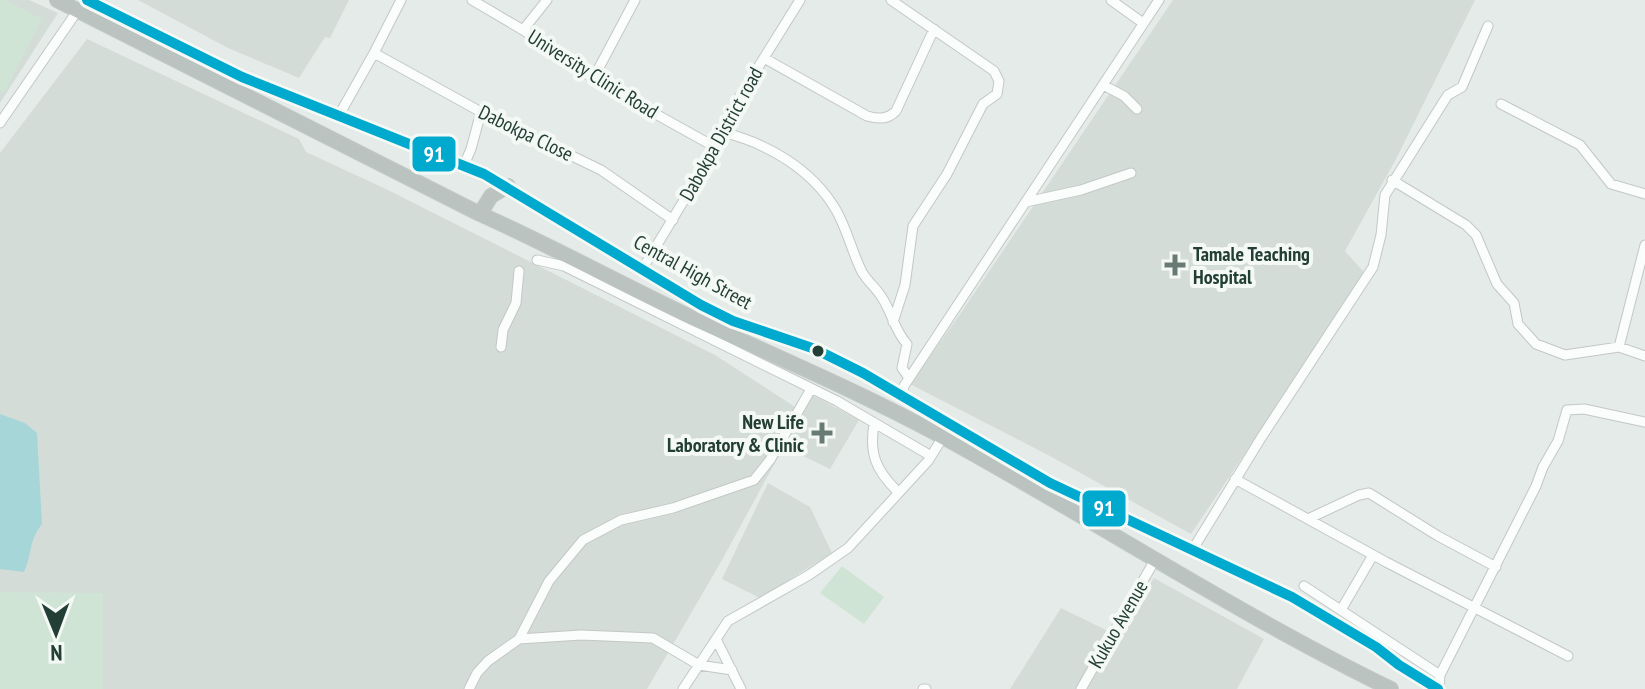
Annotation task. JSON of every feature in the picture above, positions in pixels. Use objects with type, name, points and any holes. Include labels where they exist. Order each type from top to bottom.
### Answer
[{"type":"highway","points":[[57,0],[82,5]]},
{"type":"highway","name":"Central High Street","points":[[82,5],[242,77],[464,165],[508,186],[701,305],[733,321],[815,349],[1050,483],[1303,604],[1433,685]]},
{"type":"highway","name":"Central High Street","points":[[82,5],[480,214],[702,322],[798,364],[943,437],[1273,627],[1387,688]]},
{"type":"highway","points":[[480,214],[491,196],[508,186]]},
{"type":"highway","points":[[798,364],[815,349]]},
{"type":"highway","points":[[1387,688],[1399,665]]},
{"type":"street","points":[[338,117],[401,0]]},
{"type":"street","name":"University Clinic Road","points":[[472,0],[523,30],[593,79],[715,147]]},
{"type":"street","points":[[523,30],[547,0]]},
{"type":"street","points":[[593,79],[635,0]]},
{"type":"street","name":"Dabokpa District road","points":[[643,268],[715,147],[739,98],[800,0]]},
{"type":"street","points":[[891,0],[994,71],[999,88],[997,94],[983,104],[947,174],[913,226],[905,285],[893,322]]},
{"type":"street","points":[[1111,0],[1143,23]]},
{"type":"street","points":[[902,396],[909,378],[1159,0]]},
{"type":"street","points":[[0,123],[82,5]]},
{"type":"street","points":[[1193,549],[1373,267],[1381,235],[1385,195],[1392,180],[1448,95],[1462,87],[1488,26]]},
{"type":"street","points":[[764,58],[867,116],[883,119],[896,111],[934,29]]},
{"type":"street","name":"Dabokpa Close","points":[[374,53],[481,112],[601,170],[673,220]]},
{"type":"street","points":[[1103,85],[1133,102],[1137,109]]},
{"type":"street","points":[[1501,104],[1580,145],[1611,184],[1645,194]]},
{"type":"street","points":[[464,165],[481,112]]},
{"type":"street","points":[[722,132],[761,144],[817,185],[838,213],[862,271],[870,286],[881,295],[898,336],[907,344],[902,368],[909,378]]},
{"type":"street","points":[[1026,202],[1072,192],[1131,173]]},
{"type":"street","points":[[1392,180],[1466,225],[1476,235],[1497,284],[1514,303],[1518,324],[1536,344],[1565,355],[1619,347],[1645,356]]},
{"type":"street","points":[[1619,347],[1645,245]]},
{"type":"street","points":[[537,260],[564,266],[837,401],[874,424],[902,436],[931,456]]},
{"type":"street","points":[[501,347],[503,330],[516,303],[519,271]]},
{"type":"street","points":[[837,401],[845,387]]},
{"type":"street","points":[[469,689],[488,661],[519,639],[549,581],[583,540],[621,520],[705,498],[754,480],[770,460],[811,389]]},
{"type":"street","points":[[1304,586],[1379,638],[1433,685],[1475,609],[1558,441],[1567,410],[1584,409],[1645,422]]},
{"type":"street","points":[[874,424],[871,449],[874,462],[897,491]]},
{"type":"street","points":[[683,689],[728,621],[809,575],[848,548],[931,456],[943,437]]},
{"type":"street","points":[[1235,479],[1568,656]]},
{"type":"street","points":[[1310,518],[1369,493],[1438,536],[1496,567]]},
{"type":"street","points":[[1341,610],[1373,555]]},
{"type":"street","name":"Kukuo Avenue","points":[[1081,689],[1156,558]]},
{"type":"street","points":[[519,639],[581,635],[653,638],[699,665],[732,670]]},
{"type":"street","points":[[716,639],[741,689]]},
{"type":"shaded area","points":[[0,0],[29,0],[58,13],[0,103]]},
{"type":"shaded area","points":[[138,0],[349,0],[330,38],[325,37],[299,78],[228,48]]},
{"type":"shaded area","name":"Tamale Teaching Hospital","points":[[1173,0],[1475,0],[1396,159],[1345,251],[1369,278],[1292,383],[1191,534],[910,384]]},
{"type":"shaded area","points":[[87,39],[299,139],[306,152],[386,189],[715,355],[803,412],[812,395],[859,420],[830,469],[785,447],[801,415],[647,689],[0,689],[0,153]]},
{"type":"shaded area","points":[[768,483],[810,507],[832,553],[760,598],[722,579]]},
{"type":"shaded area","points":[[1154,578],[1264,639],[1237,689],[1086,689]]},
{"type":"shaded area","points":[[1061,608],[1110,632],[1077,689],[1010,689]]},
{"type":"green space","points":[[0,0],[42,19],[4,93],[0,91]]},
{"type":"green space","points":[[842,566],[884,597],[864,624],[820,593]]},
{"type":"green space","points":[[0,592],[103,593],[103,689],[0,689]]},
{"type":"water","points":[[0,414],[25,423],[37,433],[42,524],[24,572],[0,569]]},
{"type":"transit line","name":"91","points":[[87,0],[242,77],[484,174],[701,305],[733,321],[815,349],[863,373],[1050,483],[1292,597],[1376,647],[1438,689]]},
{"type":"place","name":"Tamale Teaching Hospital","points":[[1175,265]]},
{"type":"place","name":"New Life Laboratory & Clinic","points":[[822,433]]}]
